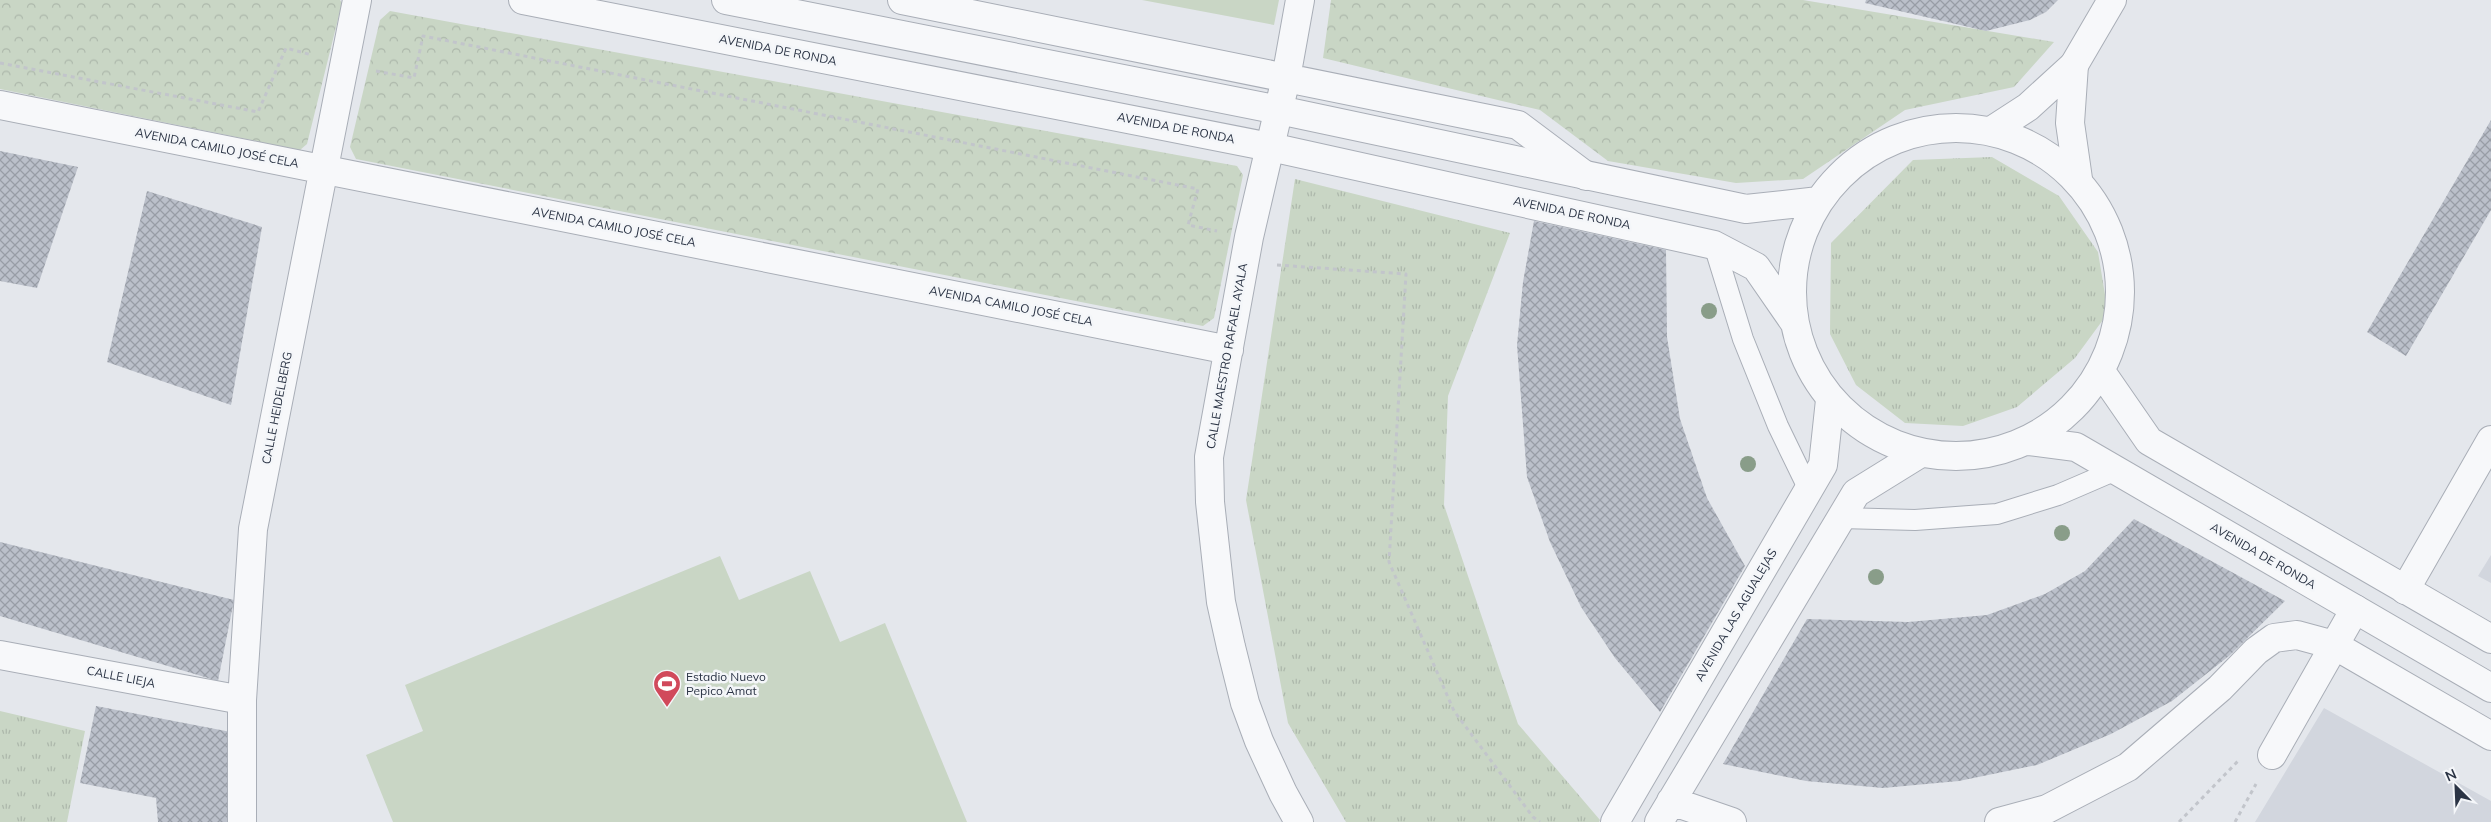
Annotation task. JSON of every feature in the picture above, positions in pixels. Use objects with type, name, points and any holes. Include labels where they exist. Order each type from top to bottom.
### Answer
[{"type":"street","name":"CALLE HEIDELBERG","points":[[242,822],[242,700],[253,529],[357,0]]},
{"type":"street","name":"AVENIDA DE RONDA","points":[[523,0],[1270,147],[1714,244],[1756,267],[1794,322]]},
{"type":"street","points":[[726,0],[1279,110],[1746,209],[1819,201]]},
{"type":"street","points":[[902,0],[1518,125],[1586,176]]},
{"type":"street","name":"CALLE MAESTRO RAFAEL AYALA","points":[[1299,822],[1283,793],[1245,703],[1221,602],[1210,502],[1209,457],[1247,250],[1286,78],[1300,0]]},
{"type":"street","points":[[1991,131],[2028,107],[2074,65],[2112,0]]},
{"type":"street","points":[[2074,65],[2070,124],[2078,179]]},
{"type":"street","name":"AVENIDA CAMILO JOSÉ CELA","points":[[0,105],[1228,350]]},
{"type":"street","points":[[1952,127],[1991,131],[2038,148],[2078,179],[2107,222],[2121,273],[2119,324],[2102,373],[2070,412],[2029,441],[1975,457],[1919,454],[1870,434],[1830,400],[1807,364],[1794,322],[1791,280],[1800,239],[1819,201],[1844,171],[1876,148],[1894,140],[1913,133],[1952,127]]},
{"type":"street","points":[[2102,373],[2149,441],[2491,639]]},
{"type":"street","name":"AVENIDA LAS AGUALEJAS","points":[[1615,822],[1823,465],[1830,400]]},
{"type":"street","points":[[2405,590],[2491,440]]},
{"type":"street","name":"AVENIDA DE RONDA","points":[[2029,441],[2076,447],[2491,688]]},
{"type":"street","points":[[1732,822],[1665,812],[1856,493],[1919,454]]},
{"type":"street","points":[[2272,755],[2355,609]]},
{"type":"street","points":[[1999,822],[2047,809],[2128,767],[2220,688],[2256,651],[2274,638],[2297,635],[2334,645],[2491,736]]},
{"type":"street","name":"CALLE LIEJA","points":[[0,655],[242,700]]},
{"type":"lane","points":[[1714,244],[1747,347],[1778,426],[1809,490]]},
{"type":"lane","points":[[1841,518],[1915,520],[1996,514],[2058,495],[2116,470]]},
{"type":"path","points":[[0,62],[258,112],[286,48],[345,65],[414,78],[423,36],[1198,189],[1188,226],[1247,250],[1406,274],[1389,562],[1454,711],[1533,817],[1540,822]]},
{"type":"path","points":[[2235,822],[2272,755]]},
{"type":"shaded area","points":[[2491,555],[2491,583],[2478,576]]},
{"type":"shaded area","points":[[2324,708],[2491,801],[2491,822],[2255,822]]},
{"type":"green space","points":[[0,0],[340,0],[342,3],[307,144],[300,150],[0,89]]},
{"type":"green space","points":[[1142,0],[1279,0],[1274,25]]},
{"type":"green space","points":[[1331,0],[1803,0],[2054,42],[2014,87],[1905,110],[1803,179],[1736,183],[1608,161],[1540,110],[1323,58]]},
{"type":"green space","points":[[390,11],[1237,166],[1243,175],[1214,318],[1203,326],[356,159],[350,147],[380,20]]},
{"type":"green space","points":[[1992,157],[2059,196],[2098,252],[2108,313],[2075,358],[2017,407],[1963,426],[1905,423],[1856,385],[1830,334],[1831,243],[1913,160]]},
{"type":"green space","points":[[1295,179],[1510,233],[1448,396],[1444,505],[1518,724],[1600,820],[1599,822],[1346,822],[1288,723],[1246,500]]},
{"type":"green space","name":"Estadio Nuevo Pepico Amat","points":[[720,556],[739,600],[810,571],[840,642],[885,623],[967,822],[393,822],[366,755],[423,731],[405,685]]},
{"type":"green space","points":[[0,711],[85,731],[67,822],[0,822]]},
{"type":"building","points":[[1866,0],[2058,0],[2046,12],[2030,20],[1986,31],[1865,3]]},
{"type":"building","points":[[2491,120],[2491,210],[2406,356],[2367,332]]},
{"type":"building","points":[[0,151],[78,167],[37,288],[0,281]]},
{"type":"building","points":[[147,191],[262,227],[231,405],[107,362]]},
{"type":"building","points":[[1534,221],[1666,250],[1667,337],[1680,419],[1707,498],[1745,566],[1660,712],[1615,658],[1581,607],[1550,542],[1527,477],[1517,345],[1523,282]]},
{"type":"building","points":[[2134,519],[2285,601],[2229,656],[2172,701],[2111,734],[2037,765],[1959,781],[1883,788],[1806,781],[1723,764],[1807,619],[1908,622],[1987,615],[2045,594],[2085,571]]},
{"type":"building","points":[[0,542],[234,600],[218,681],[0,616]]},
{"type":"building","points":[[96,706],[231,732],[235,822],[158,822],[156,798],[80,783]]},
{"type":"place","name":"Estadio Nuevo Pepico Amat","points":[[667,708]]}]
